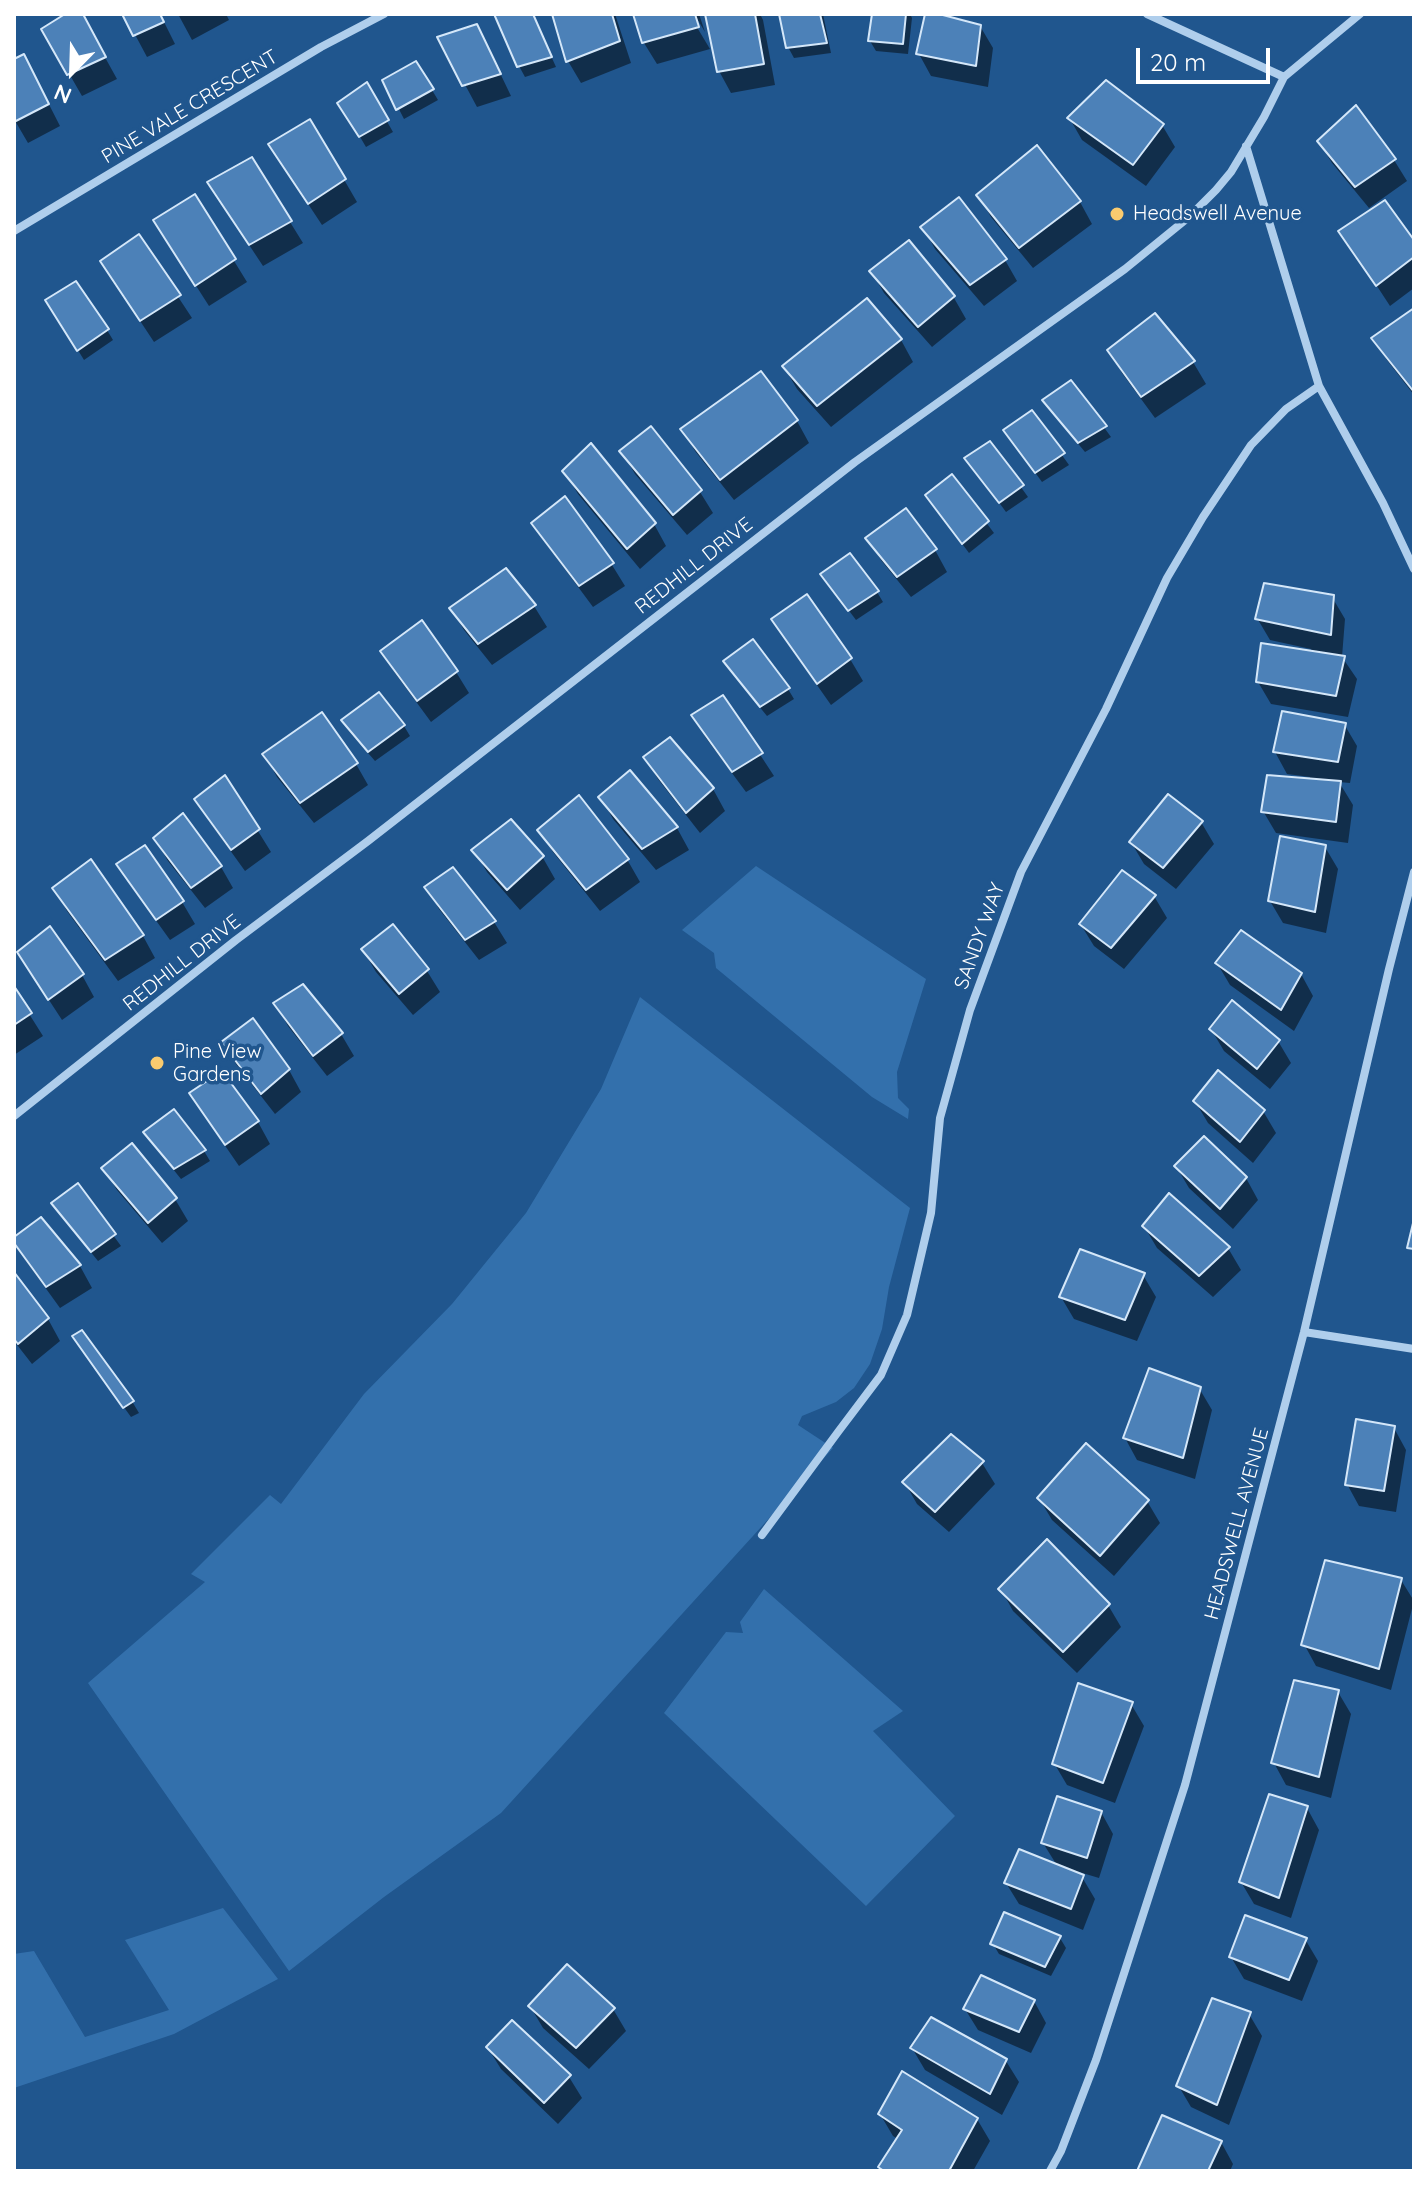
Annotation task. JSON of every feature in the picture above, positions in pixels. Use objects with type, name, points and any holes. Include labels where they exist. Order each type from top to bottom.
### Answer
[{"type":"street","name":"PINE VALE CRESCENT","points":[[14,231],[321,47],[384,14]]},
{"type":"street","points":[[1147,14],[1284,77]]},
{"type":"street","name":"REDHILL DRIVE","points":[[14,1116],[236,940],[855,462],[1125,269],[1189,217],[1231,172],[1284,77],[1360,14]]},
{"type":"street","points":[[1246,146],[1319,386],[1383,503],[1414,569]]},
{"type":"street","name":"SANDY WAY","points":[[762,1535],[881,1375],[907,1315],[931,1213],[940,1118],[970,1010],[1021,872],[1106,709],[1167,578],[1203,517],[1251,445],[1286,409],[1319,386]]},
{"type":"street","name":"HEADSWELL AVENUE","points":[[1050,2171],[1061,2151],[1096,2060],[1185,1785],[1304,1332],[1414,872]]},
{"type":"street","points":[[1304,1332],[1414,1349]]},
{"type":"shaded area","points":[[756,866],[926,979],[897,1072],[898,1098],[909,1109],[908,1119],[872,1097],[716,968],[714,953],[682,930]]},
{"type":"shaded area","points":[[640,997],[910,1208],[889,1287],[882,1329],[870,1364],[854,1388],[836,1402],[802,1416],[798,1425],[833,1448],[501,1813],[384,1897],[289,1971],[88,1683],[205,1582],[191,1574],[270,1495],[281,1504],[364,1394],[452,1304],[526,1213],[601,1089]]},
{"type":"shaded area","points":[[764,1589],[903,1711],[873,1731],[955,1816],[866,1906],[664,1713],[726,1632],[743,1633],[740,1622]]},
{"type":"shaded area","points":[[223,1908],[278,1979],[174,2034],[14,2088],[14,1954],[34,1951],[85,2037],[169,2010],[125,1940]]},
{"type":"building","points":[[65,14],[83,14],[106,57],[67,75],[41,29]]},
{"type":"building","points":[[122,14],[160,14],[164,22],[133,36]]},
{"type":"building","points":[[494,14],[533,14],[552,57],[517,67]]},
{"type":"building","points":[[552,14],[612,14],[620,41],[566,62]]},
{"type":"building","points":[[633,14],[695,14],[699,27],[642,43]]},
{"type":"building","points":[[705,14],[755,14],[764,64],[717,72]]},
{"type":"building","points":[[779,14],[820,14],[827,43],[786,48]]},
{"type":"building","points":[[872,14],[906,14],[903,44],[868,41]]},
{"type":"building","points":[[925,14],[939,14],[981,25],[976,66],[916,54]]},
{"type":"building","points":[[477,24],[501,74],[462,86],[437,37]]},
{"type":"building","points":[[24,54],[49,104],[14,122],[14,59]]},
{"type":"building","points":[[416,61],[434,89],[396,110],[382,80]]},
{"type":"building","points":[[1106,80],[1164,124],[1133,165],[1067,118]]},
{"type":"building","points":[[367,82],[389,120],[359,137],[337,103]]},
{"type":"building","points":[[1356,105],[1396,159],[1355,187],[1317,141]]},
{"type":"building","points":[[310,119],[346,179],[308,204],[268,144]]},
{"type":"building","points":[[1037,145],[1081,201],[1019,248],[976,195]]},
{"type":"building","points":[[252,157],[292,221],[249,245],[207,182]]},
{"type":"building","points":[[195,194],[236,259],[195,286],[153,220]]},
{"type":"building","points":[[959,197],[1007,259],[970,285],[920,227]]},
{"type":"building","points":[[1385,200],[1414,240],[1414,257],[1376,286],[1338,231]]},
{"type":"building","points":[[139,234],[181,295],[140,321],[100,261]]},
{"type":"building","points":[[909,240],[955,296],[918,327],[869,271]]},
{"type":"building","points":[[76,281],[109,329],[77,351],[45,300]]},
{"type":"building","points":[[867,298],[902,339],[817,406],[782,366]]},
{"type":"building","points":[[1414,308],[1414,392],[1371,338]]},
{"type":"building","points":[[1155,313],[1195,361],[1141,397],[1107,350]]},
{"type":"building","points":[[761,371],[798,420],[720,480],[680,429]]},
{"type":"building","points":[[1071,380],[1107,426],[1078,443],[1042,400]]},
{"type":"building","points":[[1032,410],[1065,453],[1035,473],[1003,430]]},
{"type":"building","points":[[651,426],[702,490],[673,515],[619,451]]},
{"type":"building","points":[[990,441],[1024,485],[999,503],[964,458]]},
{"type":"building","points":[[591,443],[656,523],[627,549],[562,471]]},
{"type":"building","points":[[952,474],[989,521],[962,544],[925,495]]},
{"type":"building","points":[[565,496],[614,563],[579,586],[531,523]]},
{"type":"building","points":[[906,508],[937,549],[897,577],[865,538]]},
{"type":"building","points":[[850,553],[879,591],[848,611],[820,574]]},
{"type":"building","points":[[506,568],[536,605],[478,644],[449,608]]},
{"type":"building","points":[[1264,583],[1334,595],[1331,635],[1255,619]]},
{"type":"building","points":[[807,594],[852,658],[817,684],[771,619]]},
{"type":"building","points":[[422,620],[458,671],[417,701],[380,651]]},
{"type":"building","points":[[753,639],[790,688],[760,707],[723,661]]},
{"type":"building","points":[[1261,643],[1345,656],[1336,696],[1256,682]]},
{"type":"building","points":[[379,692],[405,725],[368,752],[341,720]]},
{"type":"building","points":[[723,695],[763,753],[732,772],[691,715]]},
{"type":"building","points":[[1282,711],[1346,723],[1338,762],[1273,752]]},
{"type":"building","points":[[322,712],[358,763],[300,803],[262,754]]},
{"type":"building","points":[[670,737],[714,788],[686,813],[643,757]]},
{"type":"building","points":[[630,770],[678,827],[642,849],[598,797]]},
{"type":"building","points":[[225,775],[260,829],[231,850],[194,799]]},
{"type":"building","points":[[1267,775],[1341,781],[1336,822],[1261,812]]},
{"type":"building","points":[[1168,794],[1203,821],[1163,868],[1129,842]]},
{"type":"building","points":[[579,795],[629,859],[586,890],[537,830]]},
{"type":"building","points":[[183,813],[222,866],[191,888],[153,838]]},
{"type":"building","points":[[511,819],[544,856],[507,890],[471,850]]},
{"type":"building","points":[[1280,836],[1326,845],[1315,912],[1268,901]]},
{"type":"building","points":[[145,845],[184,901],[156,920],[116,864]]},
{"type":"building","points":[[91,859],[144,935],[105,960],[52,888]]},
{"type":"building","points":[[453,867],[496,921],[465,940],[424,887]]},
{"type":"building","points":[[1122,870],[1156,895],[1111,948],[1079,924]]},
{"type":"building","points":[[393,924],[429,969],[399,994],[361,949]]},
{"type":"building","points":[[50,926],[84,974],[48,1000],[17,952]]},
{"type":"building","points":[[1241,930],[1302,973],[1281,1010],[1215,963]]},
{"type":"building","points":[[303,984],[343,1033],[313,1056],[273,1003]]},
{"type":"building","points":[[14,986],[32,1013],[14,1025]]},
{"type":"building","points":[[1232,1000],[1280,1040],[1257,1069],[1209,1029]]},
{"type":"building","points":[[253,1018],[290,1069],[261,1094],[221,1042]]},
{"type":"building","points":[[1218,1070],[1265,1110],[1240,1142],[1193,1101]]},
{"type":"building","points":[[222,1071],[259,1121],[225,1145],[189,1093]]},
{"type":"building","points":[[174,1109],[206,1150],[174,1169],[143,1132]]},
{"type":"building","points":[[1204,1136],[1247,1177],[1220,1209],[1174,1166]]},
{"type":"building","points":[[132,1143],[177,1198],[148,1223],[101,1168]]},
{"type":"building","points":[[78,1183],[116,1234],[91,1252],[51,1203]]},
{"type":"building","points":[[1169,1193],[1230,1247],[1199,1276],[1142,1226]]},
{"type":"building","points":[[41,1217],[81,1265],[46,1287],[14,1243],[14,1237]]},
{"type":"building","points":[[1414,1219],[1414,1249],[1407,1248]]},
{"type":"building","points":[[1080,1249],[1145,1273],[1125,1320],[1059,1297]]},
{"type":"building","points":[[14,1272],[49,1318],[18,1344],[14,1339]]},
{"type":"building","points":[[82,1330],[134,1401],[123,1408],[72,1336]]},
{"type":"building","points":[[1149,1368],[1201,1387],[1183,1458],[1123,1438]]},
{"type":"building","points":[[1356,1419],[1395,1426],[1384,1491],[1345,1485]]},
{"type":"building","points":[[951,1434],[984,1461],[935,1512],[902,1482]]},
{"type":"building","points":[[1086,1443],[1149,1500],[1100,1556],[1037,1498]]},
{"type":"building","points":[[1047,1539],[1110,1604],[1063,1652],[998,1589]]},
{"type":"building","points":[[1325,1560],[1402,1578],[1379,1669],[1301,1645]]},
{"type":"building","points":[[1294,1680],[1339,1690],[1319,1777],[1271,1763]]},
{"type":"building","points":[[1078,1683],[1133,1702],[1103,1783],[1052,1764]]},
{"type":"building","points":[[1269,1794],[1308,1806],[1279,1898],[1239,1882]]},
{"type":"building","points":[[1057,1796],[1102,1811],[1087,1858],[1041,1843]]},
{"type":"building","points":[[1019,1849],[1084,1875],[1071,1909],[1004,1883]]},
{"type":"building","points":[[1004,1912],[1061,1936],[1045,1967],[990,1944]]},
{"type":"building","points":[[1245,1915],[1307,1938],[1289,1980],[1229,1957]]},
{"type":"building","points":[[567,1964],[615,2008],[576,2048],[528,2006]]},
{"type":"building","points":[[981,1975],[1035,2000],[1019,2032],[963,2009]]},
{"type":"building","points":[[1212,1998],[1251,2012],[1217,2105],[1176,2086]]},
{"type":"building","points":[[931,2017],[1007,2059],[990,2094],[910,2048]]},
{"type":"building","points":[[512,2020],[571,2075],[544,2103],[486,2047]]},
{"type":"building","points":[[902,2071],[978,2118],[949,2171],[884,2171],[878,2167],[902,2130],[878,2114]]},
{"type":"building","points":[[1162,2115],[1222,2141],[1208,2171],[1137,2171]]},
{"type":"place","name":"Headswell Avenue","points":[[1117,214]]},
{"type":"place","name":"Pine View Gardens","points":[[157,1063]]}]
